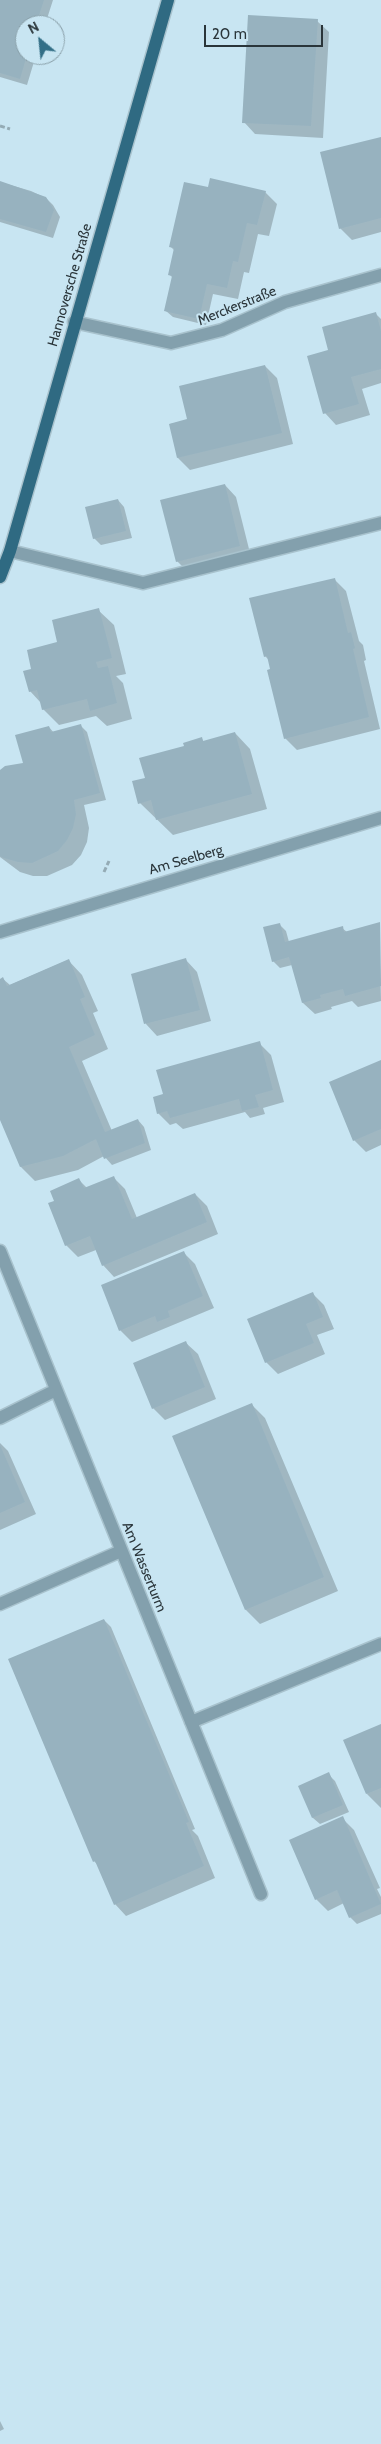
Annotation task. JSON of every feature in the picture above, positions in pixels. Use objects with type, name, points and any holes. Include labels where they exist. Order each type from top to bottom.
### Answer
[{"type":"main road","name":"Hannoversche Straße","points":[[0,577],[10,551],[74,322],[168,0]]},
{"type":"street","name":"Merckerstraße","points":[[74,322],[171,343],[222,330],[286,302],[381,275]]},
{"type":"street","points":[[10,551],[143,583],[381,524]]},
{"type":"street","name":"Am Seelberg","points":[[0,932],[381,818]]},
{"type":"street","points":[[0,921],[13,927]]},
{"type":"street","name":"Am Wasserturm","points":[[0,1251],[261,1894]]},
{"type":"street","points":[[0,1418],[56,1390]]},
{"type":"street","points":[[0,1604],[121,1551]]},
{"type":"street","points":[[191,1722],[381,1644]]},
{"type":"path","points":[[0,126],[10,129]]},
{"type":"building","points":[[0,0],[44,0],[39,15],[15,15],[15,65],[24,65],[20,79],[0,73]]},
{"type":"building","points":[[248,15],[318,19],[311,126],[242,123]]},
{"type":"building","points":[[381,137],[381,218],[339,229],[320,152]]},
{"type":"building","points":[[210,178],[266,191],[257,225],[247,223],[238,262],[233,261],[227,288],[207,284],[199,319],[164,311],[172,276],[168,275],[174,248],[169,247],[184,182],[208,187]]},
{"type":"building","points":[[0,181],[46,197],[54,210],[46,232],[0,219]]},
{"type":"building","points":[[376,312],[381,331],[381,369],[351,377],[359,404],[323,414],[307,356],[328,350],[322,327]]},
{"type":"building","points":[[265,365],[282,433],[177,458],[169,424],[187,419],[179,386]]},
{"type":"building","points":[[225,484],[240,546],[176,562],[160,500]]},
{"type":"building","points":[[118,499],[126,531],[93,539],[85,507]]},
{"type":"building","points":[[335,578],[348,633],[351,632],[355,648],[353,649],[369,717],[284,739],[267,670],[270,669],[267,656],[264,657],[249,598]]},
{"type":"building","points":[[99,608],[112,658],[96,662],[98,668],[108,666],[117,703],[90,711],[87,699],[42,710],[37,690],[29,692],[23,671],[31,669],[27,650],[57,642],[52,620]]},
{"type":"building","points":[[81,724],[100,793],[74,800],[76,814],[73,828],[67,840],[58,851],[32,863],[18,862],[0,856],[0,770],[5,766],[23,763],[15,735],[49,726],[51,732]]},
{"type":"building","points":[[235,732],[252,794],[156,820],[151,800],[138,804],[132,781],[145,778],[139,758],[184,746],[183,743],[202,737],[203,741]]},
{"type":"building","points":[[380,922],[381,986],[345,996],[343,989],[320,995],[321,998],[302,1003],[289,957],[272,962],[263,927],[280,923],[285,942],[343,926],[344,932]]},
{"type":"building","points":[[186,958],[200,1010],[144,1024],[131,974]]},
{"type":"building","points":[[69,959],[85,997],[80,999],[95,1035],[69,1047],[105,1132],[138,1119],[145,1143],[104,1159],[96,1139],[63,1156],[20,1167],[0,1120],[0,979],[3,977],[7,986]]},
{"type":"building","points":[[260,1041],[273,1090],[255,1095],[259,1107],[242,1111],[239,1099],[170,1118],[167,1111],[157,1114],[153,1097],[163,1094],[156,1070]]},
{"type":"building","points":[[381,1060],[381,1129],[353,1141],[329,1082]]},
{"type":"building","points":[[114,1176],[132,1219],[195,1193],[207,1222],[102,1266],[90,1236],[65,1246],[48,1203],[54,1201],[50,1191],[79,1178],[84,1188]]},
{"type":"building","points":[[184,1251],[203,1296],[168,1311],[170,1317],[157,1322],[155,1316],[119,1331],[101,1285]]},
{"type":"building","points":[[313,1292],[323,1317],[306,1324],[314,1343],[265,1363],[247,1319]]},
{"type":"building","points":[[186,1341],[205,1387],[152,1409],[133,1363]]},
{"type":"building","points":[[252,1403],[324,1577],[245,1610],[172,1436]]},
{"type":"building","points":[[0,1445],[25,1502],[0,1513]]},
{"type":"building","points":[[104,1619],[189,1822],[186,1823],[204,1866],[114,1905],[95,1861],[93,1862],[8,1659]]},
{"type":"building","points":[[381,1724],[381,1788],[366,1794],[343,1740]]},
{"type":"building","points":[[329,1772],[343,1805],[312,1818],[298,1786]]},
{"type":"building","points":[[343,1816],[381,1904],[349,1918],[337,1890],[315,1900],[289,1840]]}]
